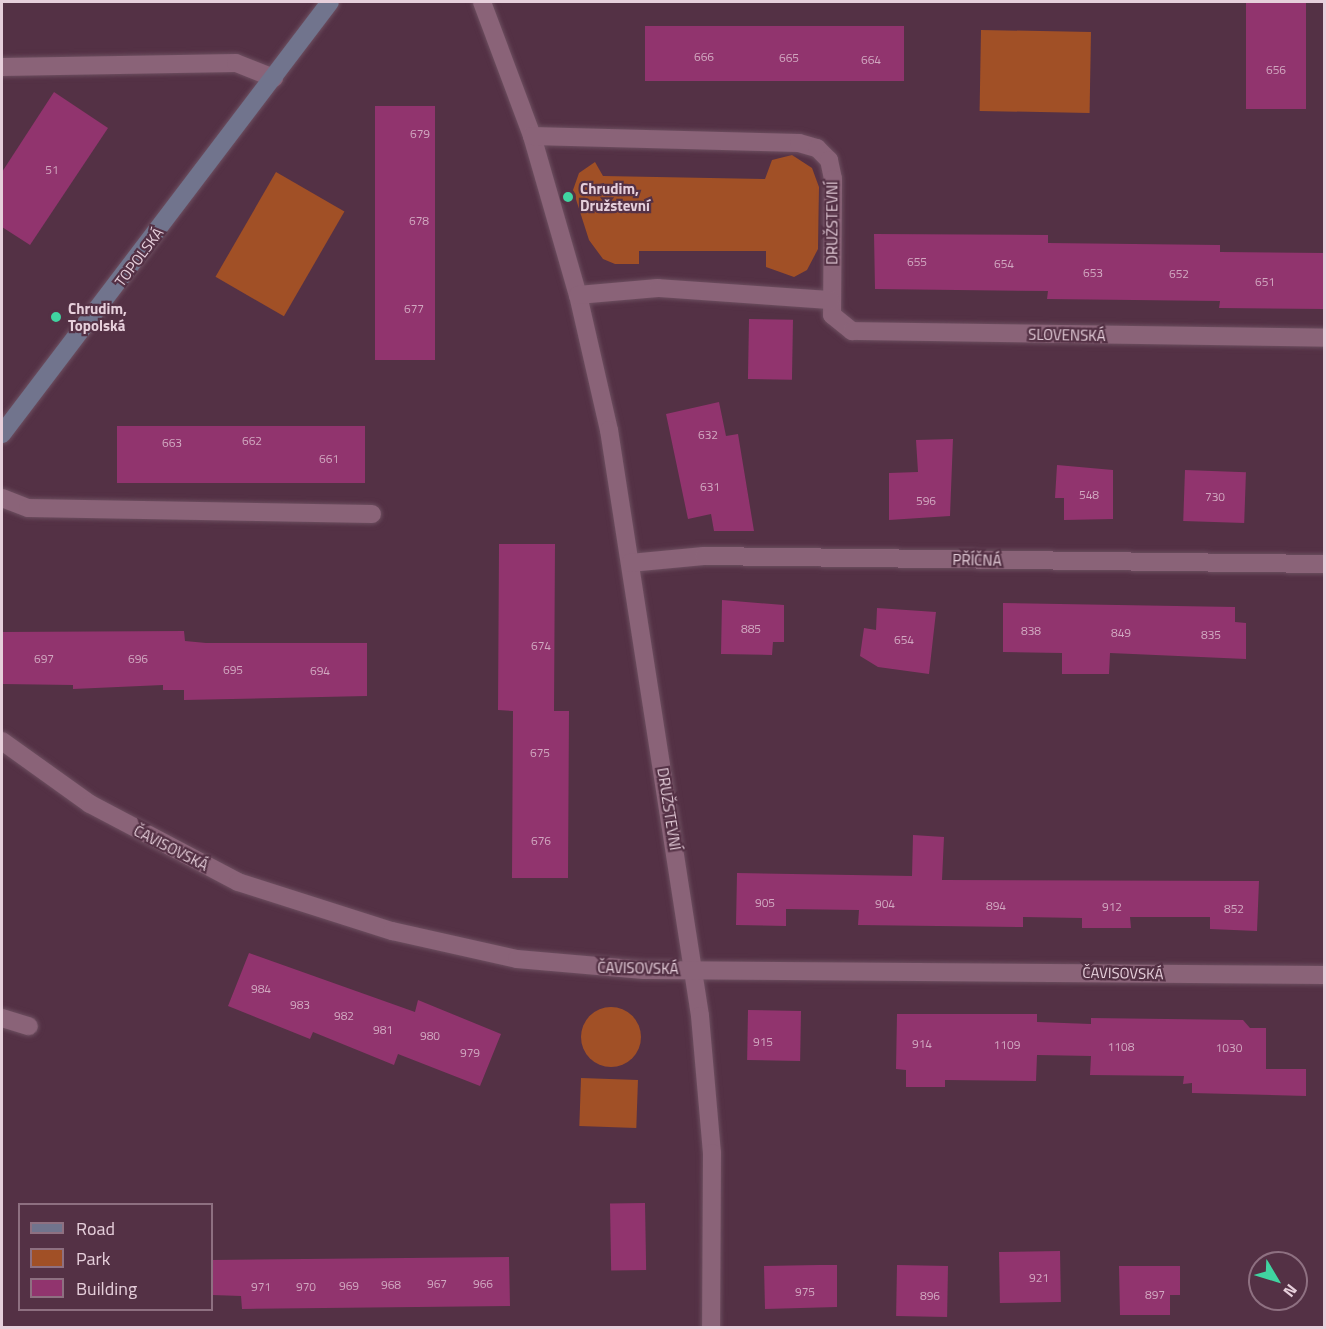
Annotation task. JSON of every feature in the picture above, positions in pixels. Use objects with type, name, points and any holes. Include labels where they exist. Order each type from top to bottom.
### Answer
[{"type":"main road","name":"TOPOLSKÁ","points":[[2,434],[330,2]]},
{"type":"street","name":"DRUŽSTEVNÍ","points":[[482,2],[532,136],[578,295],[609,430],[694,969],[712,1153],[711,1328]]},
{"type":"street","points":[[2,67],[237,63],[274,78]]},
{"type":"street","name":"DRUŽSTEVNÍ","points":[[532,136],[799,143],[817,148],[828,160],[833,179],[831,300]]},
{"type":"street","points":[[578,295],[658,288],[831,300]]},
{"type":"street","name":"SLOVENSKÁ","points":[[831,300],[836,322],[862,332],[1324,338]]},
{"type":"street","points":[[2,498],[28,508],[372,514]]},
{"type":"street","name":"PŘÍČNÁ","points":[[630,563],[716,556],[1324,564]]},
{"type":"street","name":"ČAVISOVSKÁ","points":[[2,741],[120,822],[266,892],[392,931],[518,959],[603,969],[1324,975]]},
{"type":"street","points":[[2,1018],[29,1026]]},
{"type":"green space","points":[[981,30],[1091,32],[1090,113],[980,111]]},
{"type":"green space","points":[[792,155],[812,168],[819,187],[818,249],[807,270],[794,277],[766,267],[766,251],[639,251],[639,264],[615,264],[603,259],[589,240],[573,190],[579,173],[595,162],[603,176],[765,179],[772,160]]},
{"type":"green space","points":[[276,172],[344,212],[284,316],[216,277]]},
{"type":"green space","points":[[605,1007],[617,1007],[628,1012],[636,1020],[641,1037],[639,1049],[628,1062],[617,1067],[605,1067],[594,1062],[586,1054],[581,1043],[581,1031],[586,1020],[594,1012]]},
{"type":"green space","points":[[581,1078],[638,1080],[636,1128],[579,1126]]},
{"type":"building","points":[[1246,2],[1306,2],[1306,109],[1246,109]]},
{"type":"building","points":[[645,26],[904,26],[904,81],[645,81]]},
{"type":"building","points":[[54,92],[108,128],[30,245],[2,227],[2,172]]},
{"type":"building","points":[[375,106],[435,106],[435,360],[375,360]]},
{"type":"building","points":[[874,234],[1048,235],[1048,243],[1220,245],[1220,252],[1324,253],[1324,309],[1219,308],[1220,301],[1047,299],[1048,291],[875,289]]},
{"type":"building","points":[[749,319],[793,320],[792,380],[748,379]]},
{"type":"building","points":[[719,402],[726,436],[738,434],[754,531],[714,531],[711,514],[688,519],[666,414]]},
{"type":"building","points":[[117,426],[365,426],[365,483],[117,483]]},
{"type":"building","points":[[953,439],[950,516],[889,520],[889,473],[918,472],[916,440]]},
{"type":"building","points":[[1057,465],[1113,470],[1113,519],[1064,520],[1064,498],[1055,498]]},
{"type":"building","points":[[1185,470],[1246,472],[1244,523],[1183,521]]},
{"type":"building","points":[[499,544],[555,544],[554,711],[569,711],[568,878],[512,878],[513,711],[498,710]]},
{"type":"building","points":[[722,600],[784,605],[784,642],[773,642],[772,655],[721,654]]},
{"type":"building","points":[[1003,603],[1235,607],[1235,622],[1246,623],[1246,659],[1110,653],[1109,674],[1062,674],[1062,653],[1003,652]]},
{"type":"building","points":[[877,608],[936,612],[929,674],[878,667],[860,656],[864,628],[876,630]]},
{"type":"building","points":[[184,631],[185,641],[206,643],[367,643],[367,696],[184,700],[184,690],[163,690],[163,685],[73,689],[73,685],[2,684],[2,632]]},
{"type":"building","points":[[913,835],[944,837],[942,880],[1259,881],[1257,931],[1210,929],[1210,917],[1130,917],[1131,928],[1082,928],[1082,918],[1023,917],[1023,927],[858,925],[859,910],[786,909],[786,926],[736,925],[737,873],[912,876]]},
{"type":"building","points":[[249,953],[415,1012],[418,1000],[501,1034],[480,1086],[398,1054],[394,1065],[313,1032],[310,1039],[228,1006]]},
{"type":"building","points":[[748,1010],[801,1011],[800,1061],[747,1060]]},
{"type":"building","points":[[897,1014],[1037,1014],[1037,1022],[1091,1024],[1091,1018],[1243,1020],[1250,1028],[1266,1028],[1266,1069],[1306,1069],[1306,1096],[1192,1093],[1192,1083],[1183,1084],[1184,1076],[1090,1075],[1091,1056],[1037,1055],[1036,1081],[945,1080],[945,1087],[906,1087],[906,1070],[896,1069]]},
{"type":"building","points":[[645,1203],[646,1270],[611,1271],[610,1204]]},
{"type":"building","points":[[1060,1251],[1061,1302],[1000,1303],[999,1252]]},
{"type":"building","points":[[509,1257],[510,1306],[242,1309],[241,1296],[213,1295],[213,1260]]},
{"type":"building","points":[[837,1265],[837,1307],[765,1309],[764,1266]]},
{"type":"building","points":[[897,1265],[948,1266],[947,1317],[896,1316]]},
{"type":"building","points":[[1119,1266],[1180,1266],[1180,1295],[1170,1295],[1170,1315],[1120,1315]]},
{"type":"place","name":"Chrudim, Družstevní","points":[[568,197]]},
{"type":"place","name":"Chrudim, Topolská","points":[[56,317]]}]
